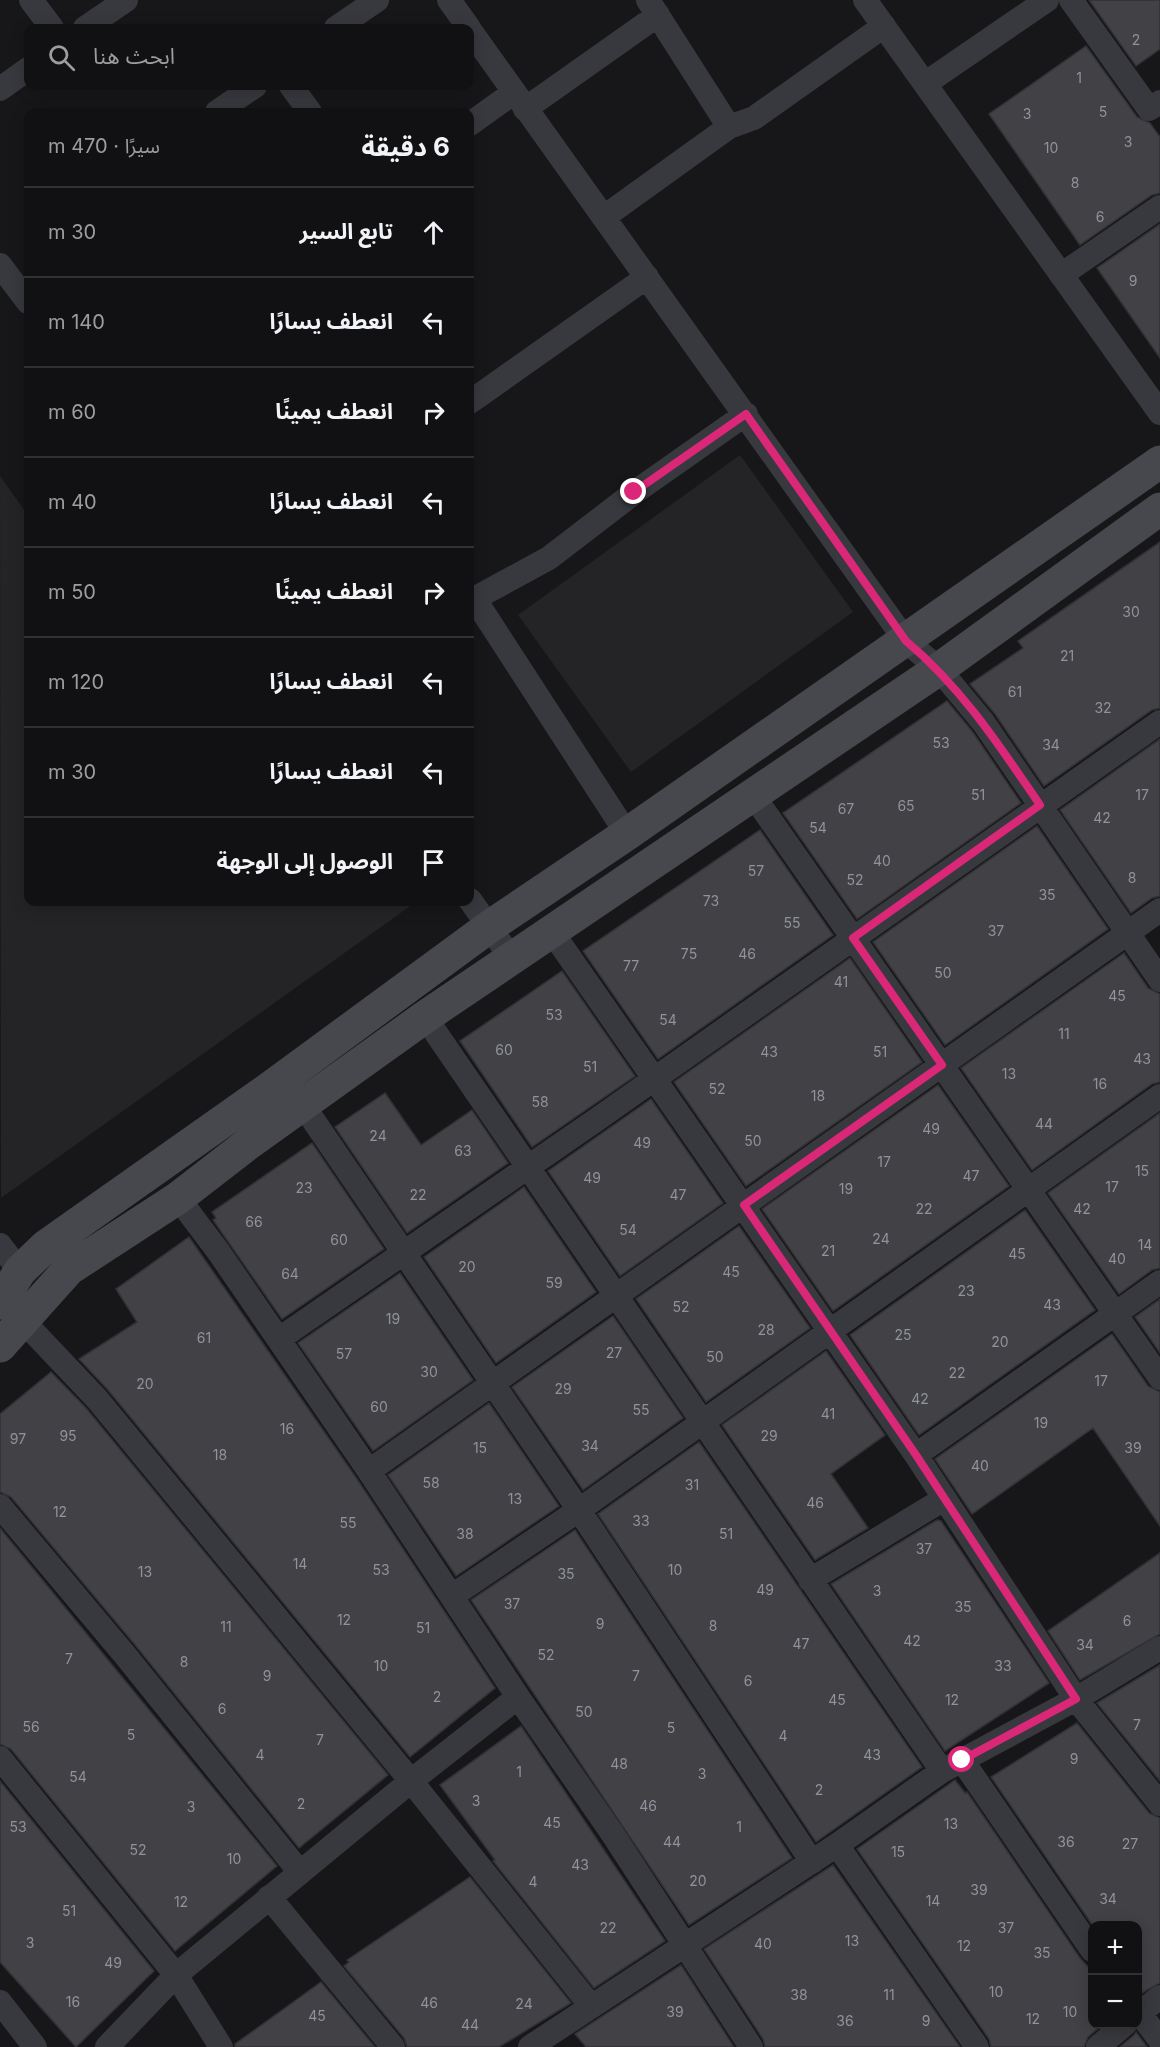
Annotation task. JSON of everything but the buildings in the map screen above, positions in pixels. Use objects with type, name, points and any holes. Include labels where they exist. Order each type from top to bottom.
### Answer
[{"type":"street","points":[[32,0],[49,24]]},
{"type":"street","points":[[91,24],[126,0]]},
{"type":"street","points":[[342,24],[377,0]]},
{"type":"street","points":[[449,0],[466,24]]},
{"type":"street","points":[[865,0],[1160,413]]},
{"type":"street","points":[[926,83],[1047,0]]},
{"type":"street","points":[[1071,0],[1156,112]]},
{"type":"street","points":[[474,122],[519,101],[653,7],[729,127]]},
{"type":"street","points":[[604,217],[729,127],[754,118],[884,26]]},
{"type":"street","points":[[474,36],[906,641],[939,669],[983,722],[1160,980]]},
{"type":"street","points":[[0,89],[24,72]]},
{"type":"street","points":[[223,108],[249,90]]},
{"type":"street","points":[[294,90],[307,108]]},
{"type":"street","points":[[1061,275],[1160,207]]},
{"type":"street","points":[[0,265],[24,297]]},
{"type":"street","points":[[474,399],[647,277]]},
{"type":"street","points":[[474,599],[549,558],[634,492],[746,414]]},
{"type":"street","points":[[9,1297],[46,1246],[267,1090],[489,927],[906,641],[1160,462]]},
{"type":"street","points":[[9,1297],[69,1269],[178,1198],[425,1017],[939,669],[1160,509]]},
{"type":"street","points":[[474,603],[627,834]]},
{"type":"street","points":[[279,1339],[529,1167],[1160,722]]},
{"type":"street","points":[[753,795],[1160,1378]]},
{"type":"street","points":[[474,906],[512,959]]},
{"type":"street","points":[[369,1471],[1160,910]]},
{"type":"street","points":[[552,932],[916,1455],[1076,1699],[1160,1804]]},
{"type":"street","points":[[425,1017],[618,1294],[810,1580],[1088,1945]]},
{"type":"street","points":[[452,1596],[704,1422],[1160,1096]]},
{"type":"street","points":[[303,1105],[579,1510],[812,1862]]},
{"type":"street","points":[[178,1198],[279,1339],[369,1471],[518,1697],[612,1833],[751,2047]]},
{"type":"street","points":[[0,1245],[9,1297],[0,1346]]},
{"type":"street","points":[[916,1455],[1160,1282]]},
{"type":"street","points":[[9,1297],[97,1399],[411,1781],[591,2006]]},
{"type":"street","points":[[810,1580],[944,1499]]},
{"type":"street","points":[[0,1506],[125,1655],[299,1871]]},
{"type":"street","points":[[530,2047],[812,1862],[952,1766],[1076,1699],[1160,1648]]},
{"type":"street","points":[[107,2047],[176,1975],[299,1871],[518,1697]]},
{"type":"street","points":[[0,1758],[176,1975],[221,2047]]},
{"type":"street","points":[[837,1845],[977,2047]]},
{"type":"street","points":[[269,1897],[393,2047]]},
{"type":"street","points":[[1142,2011],[1160,1997]]},
{"type":"street","points":[[0,2002],[35,2047]]},
{"type":"street","points":[[1142,2023],[1160,2040]]},
{"type":"street","points":[[1098,2047],[1119,2029]]},
{"type":"shaded area","points":[[740,455],[853,612],[631,772],[518,615]]},
{"type":"shaded area","points":[[0,476],[24,510],[24,906],[410,906],[1,1198]]},
{"type":"route","points":[[634,492],[746,414],[906,641],[939,669],[983,722],[1040,805],[853,938],[942,1065],[744,1205],[916,1455],[1076,1699],[962,1760]]}]
